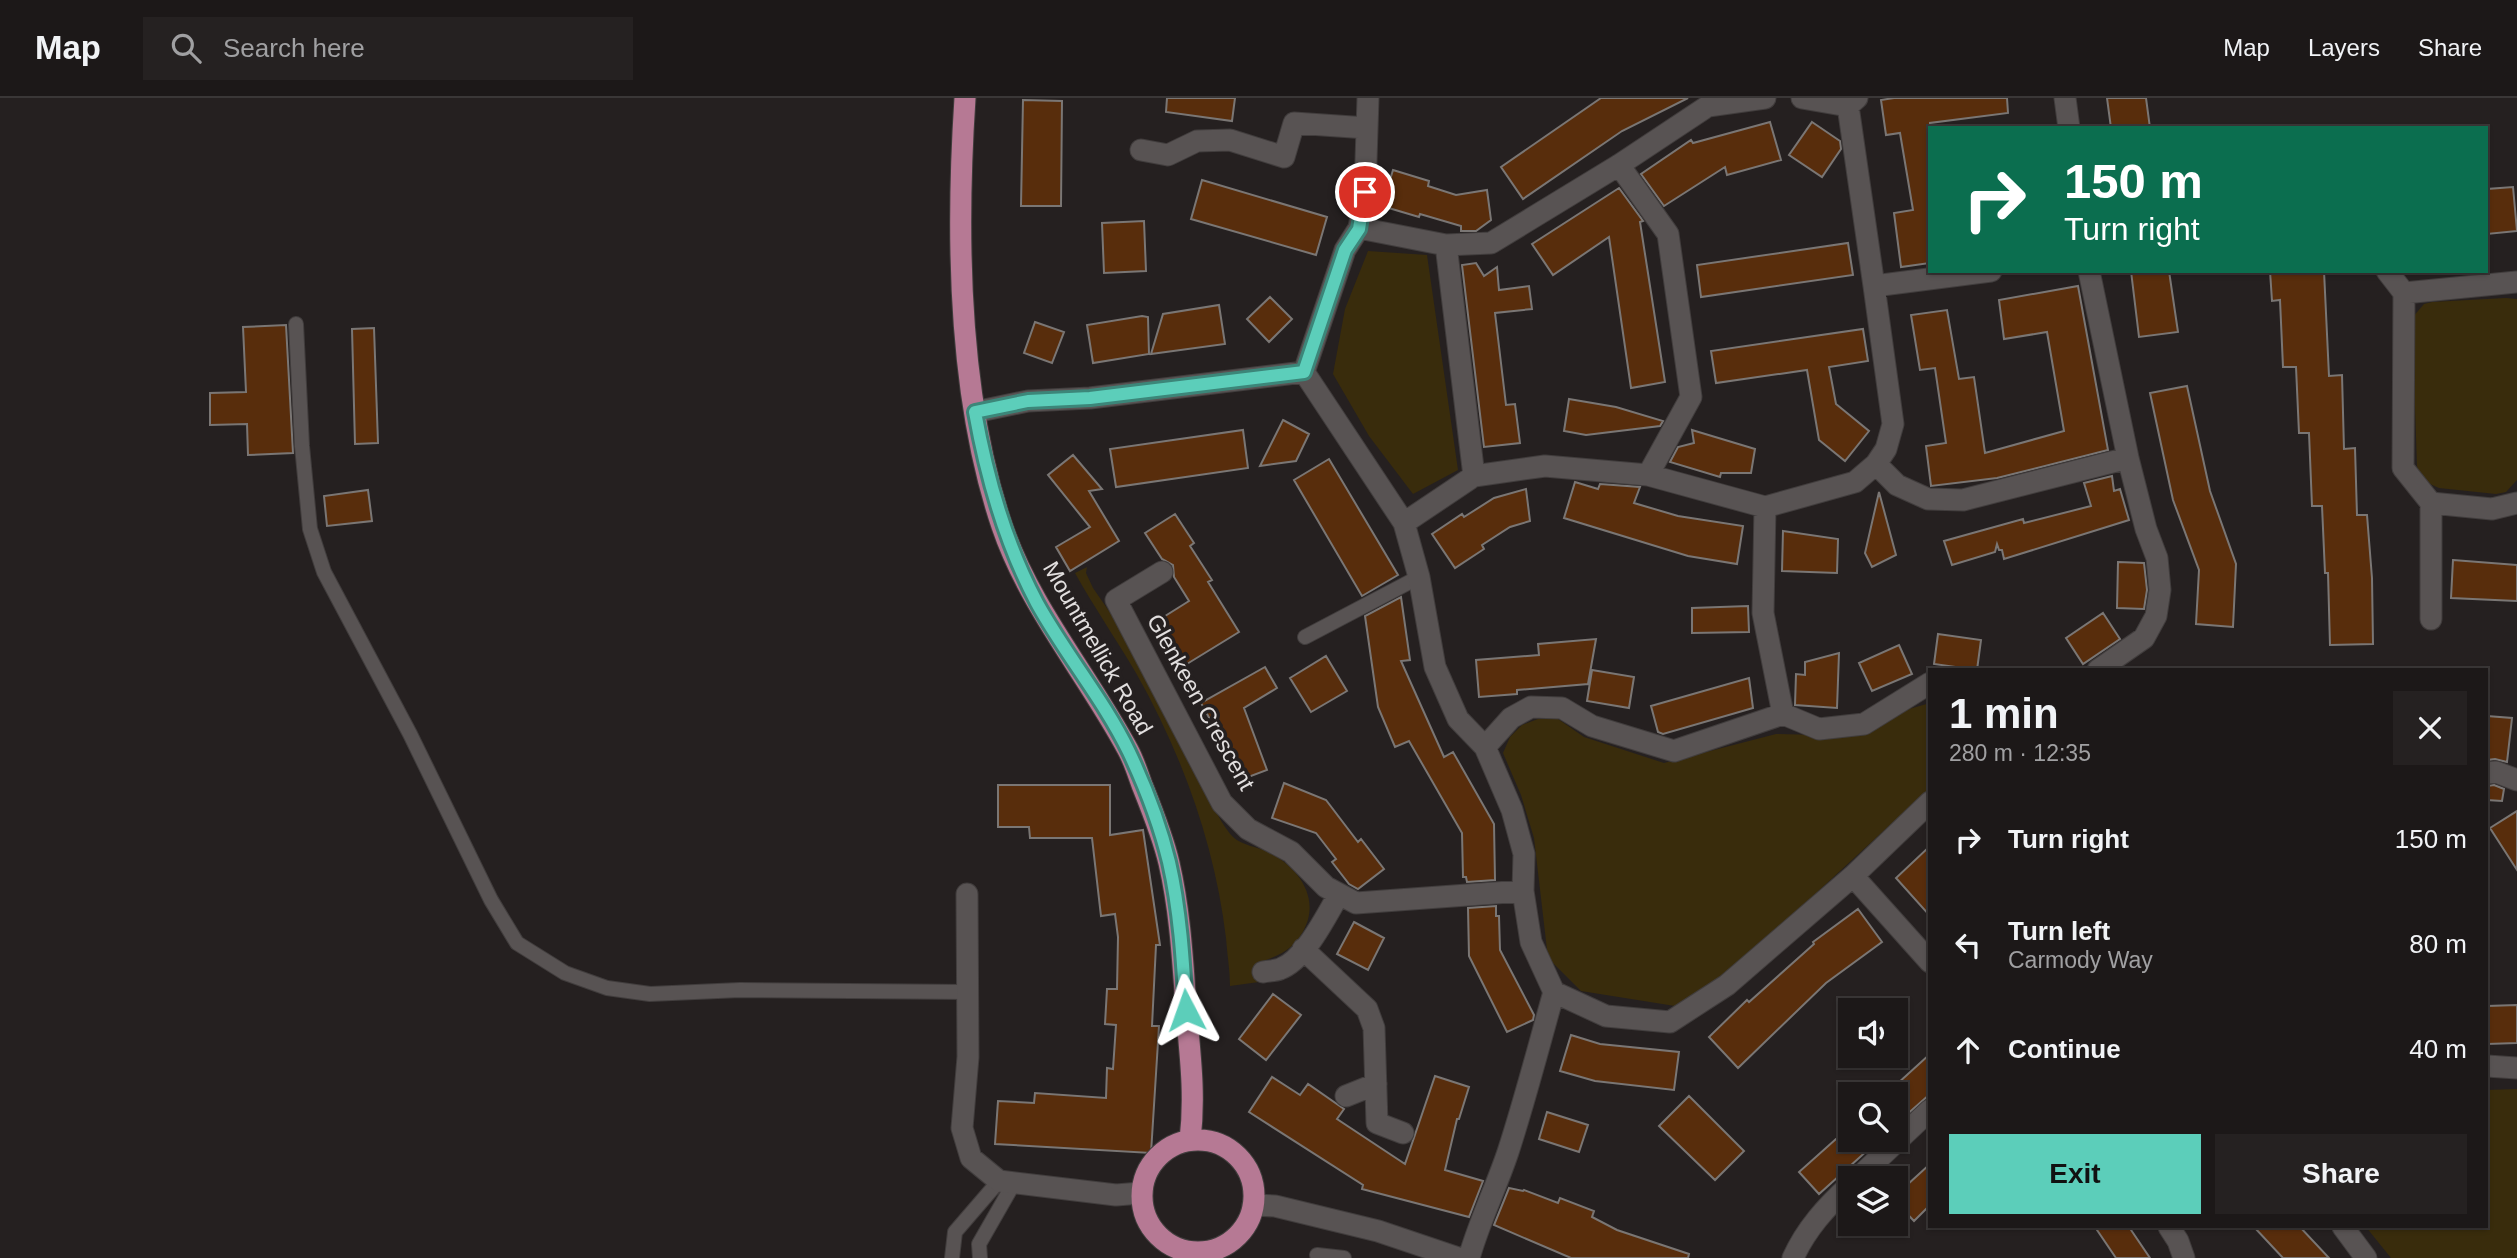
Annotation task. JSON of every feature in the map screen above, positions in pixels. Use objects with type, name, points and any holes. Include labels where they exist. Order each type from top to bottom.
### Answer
[{"type":"main road","name":"Mountmellick Road","points":[[965,98],[962,143],[963,309],[975,412],[986,472],[1003,528],[1037,603],[1129,752],[1152,808],[1169,862],[1181,936],[1194,1108],[1190,1140]]},
{"type":"main road","points":[[1190,1140],[1208,1141],[1224,1147],[1238,1157],[1248,1171],[1253,1188],[1253,1205],[1247,1222],[1237,1236],[1206,1255],[1174,1247],[1160,1238],[1149,1225],[1143,1210],[1142,1193],[1145,1174],[1156,1158],[1172,1146],[1190,1140]]},
{"type":"street","points":[[1304,372],[1345,250],[1359,229],[1365,192],[1368,98]]},
{"type":"street","points":[[1359,229],[1446,245],[1491,243],[1619,165],[1707,102],[1765,98]]},
{"type":"street","points":[[1404,523],[1474,475],[1545,466],[1648,475],[1765,507],[1855,482],[1877,464],[1886,449],[1893,424],[1852,102],[1802,98]]},
{"type":"street","points":[[2064,98],[2069,126]]},
{"type":"street","points":[[1141,150],[1168,155],[1197,141],[1230,140],[1284,157],[1294,123],[1367,128]]},
{"type":"street","points":[[1619,165],[1668,234],[1691,397],[1648,475]]},
{"type":"street","points":[[1446,245],[1474,475]]},
{"type":"street","points":[[1874,286],[1975,273]]},
{"type":"street","points":[[2089,273],[2128,458],[2146,528],[2157,558],[2160,590],[2156,616],[2144,638],[2101,668]]},
{"type":"street","points":[[2389,273],[2404,293],[2403,468],[2431,503],[2431,619]]},
{"type":"street","points":[[2404,293],[2517,282]]},
{"type":"street","points":[[975,412],[1028,401],[1090,398],[1304,372]]},
{"type":"street","points":[[1304,372],[1404,523],[1419,577],[1435,667],[1458,719],[1485,747],[1512,810],[1524,854],[1523,891],[1531,942],[1554,992],[1606,1016],[1670,1022],[1727,985],[1853,876],[1928,804]]},
{"type":"street","points":[[1877,464],[1897,485],[1928,499],[1963,500],[2128,458]]},
{"type":"street","points":[[2431,503],[2492,509],[2517,503]]},
{"type":"street","points":[[1765,507],[1763,613],[1783,714]]},
{"type":"street","name":"Glenkeen Crescent","points":[[1162,572],[1116,600],[1222,803],[1248,829],[1291,852],[1326,887],[1356,903],[1523,891]]},
{"type":"street","points":[[1485,747],[1511,718],[1531,707],[1562,708],[1592,726],[1674,751],[1783,714],[1819,729],[1864,724],[1928,684]]},
{"type":"street","points":[[2488,773],[2496,772],[2517,780]]},
{"type":"street","points":[[1853,876],[1928,960]]},
{"type":"street","points":[[967,894],[968,1057],[962,1128],[971,1158],[1007,1182],[1116,1195],[1142,1193]]},
{"type":"street","points":[[1263,972],[1280,969],[1294,961],[1339,894]]},
{"type":"street","points":[[1303,949],[1367,1009],[1374,1028],[1377,1123],[1403,1133]]},
{"type":"street","points":[[1469,1258],[1477,1230],[1509,1150],[1554,992]]},
{"type":"street","points":[[2488,1066],[2517,1068]]},
{"type":"street","points":[[1346,1096],[1376,1084]]},
{"type":"street","points":[[1871,1166],[1928,1112]]},
{"type":"street","points":[[1793,1258],[1803,1236],[1838,1196]]},
{"type":"street","points":[[1253,1205],[1275,1206],[1378,1231],[1458,1258]]},
{"type":"street","points":[[2170,1228],[2184,1258]]},
{"type":"street","points":[[2344,1228],[2367,1258]]},
{"type":"lane","points":[[296,324],[302,446],[310,529],[324,572],[410,734],[491,900],[517,943],[565,973],[607,988],[650,994],[740,990],[968,992]]},
{"type":"lane","points":[[1305,637],[1419,577]]},
{"type":"lane","points":[[952,1258],[955,1231],[1007,1182]]},
{"type":"lane","points":[[980,1258],[979,1244],[1007,1182]]},
{"type":"lane","points":[[1317,1255],[1344,1258]]},
{"type":"shaded area","points":[[1368,251],[1427,255],[1458,470],[1413,494],[1369,436],[1333,374],[1345,309]]},
{"type":"shaded area","points":[[2517,299],[2517,480],[2506,492],[2496,494],[2439,488],[2425,480],[2417,466],[2412,318],[2424,304],[2432,302]]},
{"type":"shaded area","points":[[1087,567],[1086,573],[1093,588],[1129,640],[1226,828],[1237,840],[1268,852],[1287,865],[1307,892],[1309,913],[1302,933],[1287,950],[1257,963],[1259,982],[1230,986],[1221,903],[1194,801],[1153,704],[1075,573]]},
{"type":"shaded area","points":[[1928,704],[1928,790],[1722,980],[1675,1006],[1581,991],[1548,958],[1534,838],[1521,795],[1503,753],[1510,737],[1522,725],[1538,719],[1558,719],[1584,737],[1664,763],[1776,734],[1819,735]]},
{"type":"shaded area","points":[[2517,1089],[2517,1258],[2391,1258],[2367,1228],[2488,1228],[2488,1090]]},
{"type":"building","points":[[1167,98],[1235,98],[1232,121],[1166,112]]},
{"type":"building","points":[[1601,98],[1688,98],[1622,131],[1523,199],[1501,167]]},
{"type":"building","points":[[2007,98],[2008,113],[1930,123],[1928,126],[1928,263],[1901,267],[1894,213],[1913,210],[1900,133],[1886,135],[1881,100]]},
{"type":"building","points":[[2107,98],[2146,98],[2150,126],[2111,126]]},
{"type":"building","points":[[1023,100],[1062,101],[1061,206],[1021,206]]},
{"type":"building","points":[[1770,122],[1781,160],[1727,175],[1725,167],[1664,206],[1641,174],[1691,140],[1693,143]]},
{"type":"building","points":[[1812,122],[1840,141],[1841,149],[1822,177],[1789,155]]},
{"type":"building","points":[[1393,170],[1429,181],[1428,186],[1456,195],[1487,190],[1491,220],[1476,231],[1461,231],[1461,226],[1382,206]]},
{"type":"building","points":[[1202,180],[1327,217],[1316,255],[1191,219]]},
{"type":"building","points":[[2513,187],[2517,231],[2488,234],[2488,189]]},
{"type":"building","points":[[1619,188],[1643,221],[1640,222],[1665,382],[1631,388],[1609,237],[1553,275],[1532,244]]},
{"type":"building","points":[[1144,221],[1146,271],[1104,273],[1102,223]]},
{"type":"building","points":[[1848,243],[1853,275],[1701,297],[1697,265]]},
{"type":"building","points":[[1476,263],[1484,276],[1497,267],[1499,290],[1529,286],[1532,309],[1495,313],[1506,405],[1515,404],[1520,443],[1484,447],[1462,265]]},
{"type":"building","points":[[2131,273],[2169,273],[2178,332],[2139,337]]},
{"type":"building","points":[[2270,273],[2324,273],[2329,376],[2342,375],[2344,449],[2355,448],[2357,515],[2367,515],[2373,644],[2330,645],[2328,573],[2325,573],[2322,506],[2312,506],[2309,433],[2299,433],[2296,367],[2283,367],[2280,300],[2272,301]]},
{"type":"building","points":[[2078,286],[2108,450],[1997,478],[1931,486],[1926,446],[1946,443],[1935,368],[1920,370],[1911,315],[1947,310],[1959,379],[1974,377],[1985,453],[2064,431],[2047,332],[2004,339],[1999,300]]},
{"type":"building","points":[[1270,297],[1292,319],[1269,342],[1247,319]]},
{"type":"building","points":[[1219,305],[1225,344],[1151,354],[1163,314]]},
{"type":"building","points":[[1148,317],[1149,354],[1093,363],[1087,325]]},
{"type":"building","points":[[1035,322],[1064,332],[1052,363],[1024,353]]},
{"type":"building","points":[[286,325],[293,453],[248,455],[247,424],[210,425],[210,393],[246,392],[243,327]]},
{"type":"building","points":[[374,328],[378,443],[355,444],[352,329]]},
{"type":"building","points":[[1863,329],[1868,361],[1829,367],[1836,404],[1869,431],[1845,461],[1819,440],[1807,370],[1716,383],[1711,351]]},
{"type":"building","points":[[2187,386],[2210,491],[2236,564],[2233,627],[2196,624],[2199,570],[2173,500],[2150,393]]},
{"type":"building","points":[[1569,399],[1616,407],[1663,421],[1660,426],[1586,435],[1564,431]]},
{"type":"building","points":[[1283,420],[1309,434],[1296,461],[1260,466]]},
{"type":"building","points":[[1243,430],[1248,468],[1116,487],[1110,449]]},
{"type":"building","points":[[1692,430],[1755,449],[1751,473],[1721,473],[1720,477],[1670,462],[1678,447],[1694,443]]},
{"type":"building","points":[[1073,455],[1102,489],[1089,491],[1119,541],[1070,571],[1056,547],[1090,527],[1048,475]]},
{"type":"building","points":[[1329,459],[1398,575],[1362,596],[1294,480]]},
{"type":"building","points":[[2112,476],[2114,491],[2120,489],[2129,520],[2004,559],[1997,544],[1995,552],[1952,565],[1944,541],[2023,519],[2024,523],[2091,506],[2084,483]]},
{"type":"building","points":[[1575,482],[1598,489],[1600,484],[1640,487],[1634,503],[1678,516],[1743,526],[1737,564],[1688,556],[1564,518]]},
{"type":"building","points":[[1526,489],[1530,521],[1510,527],[1482,545],[1484,549],[1455,568],[1432,534],[1462,514],[1464,517],[1494,498]]},
{"type":"building","points":[[368,490],[372,521],[327,526],[324,496]]},
{"type":"building","points":[[1879,492],[1896,555],[1872,567],[1865,553]]},
{"type":"building","points":[[1175,514],[1194,543],[1190,546],[1212,580],[1208,582],[1239,632],[1182,667],[1154,623],[1189,601],[1174,577],[1173,565],[1162,559],[1145,533]]},
{"type":"building","points":[[1783,531],[1838,539],[1837,573],[1782,571]]},
{"type":"building","points":[[2453,560],[2517,565],[2517,601],[2451,598]]},
{"type":"building","points":[[2118,562],[2144,563],[2147,590],[2144,609],[2117,608]]},
{"type":"building","points":[[1401,597],[1410,660],[1401,661],[1444,757],[1453,752],[1494,824],[1495,880],[1467,882],[1466,877],[1463,877],[1462,833],[1409,741],[1395,747],[1378,707],[1365,616]]},
{"type":"building","points":[[1748,606],[1749,632],[1692,633],[1692,608]]},
{"type":"building","points":[[2103,613],[2120,639],[2083,664],[2066,638]]},
{"type":"building","points":[[1938,634],[1981,640],[1977,668],[1934,664]]},
{"type":"building","points":[[1596,639],[1588,684],[1517,690],[1517,694],[1479,697],[1476,660],[1539,655],[1538,644]]},
{"type":"building","points":[[1899,645],[1912,674],[1872,691],[1859,663]]},
{"type":"building","points":[[1839,653],[1837,708],[1795,705],[1796,674],[1805,675],[1805,662]]},
{"type":"building","points":[[1326,656],[1347,691],[1311,712],[1290,678]]},
{"type":"building","points":[[1265,667],[1277,688],[1244,708],[1267,770],[1235,782],[1209,724],[1212,723],[1201,703]]},
{"type":"building","points":[[1592,670],[1634,677],[1629,708],[1587,701]]},
{"type":"building","points":[[1749,678],[1753,708],[1663,734],[1658,732],[1651,706]]},
{"type":"building","points":[[2488,716],[2512,718],[2507,762],[2488,760]]},
{"type":"building","points":[[1284,783],[1326,800],[1358,842],[1361,839],[1384,869],[1358,889],[1349,884],[1332,862],[1336,859],[1316,833],[1272,818]]},
{"type":"building","points":[[998,785],[1110,785],[1110,835],[1143,830],[1160,945],[1156,945],[1152,1026],[1159,1026],[1151,1153],[995,1144],[998,1101],[1034,1103],[1035,1093],[1106,1098],[1107,1068],[1113,1069],[1116,1025],[1105,1024],[1107,989],[1117,989],[1118,937],[1115,914],[1101,916],[1092,838],[1030,838],[1029,827],[998,827]]},
{"type":"building","points":[[2488,786],[2504,789],[2502,801],[2488,800]]},
{"type":"building","points":[[2517,811],[2517,870],[2490,828]]},
{"type":"building","points":[[1928,848],[1928,914],[1896,878]]},
{"type":"building","points":[[1496,906],[1500,950],[1534,1015],[1533,1020],[1507,1032],[1469,956],[1468,908]]},
{"type":"building","points":[[1858,909],[1882,942],[1826,983],[1738,1068],[1709,1037],[1747,1000],[1749,1002],[1814,944],[1813,942]]},
{"type":"building","points":[[1354,922],[1384,938],[1368,970],[1337,954]]},
{"type":"building","points":[[1273,994],[1301,1015],[1266,1060],[1239,1039]]},
{"type":"building","points":[[2517,1005],[2517,1043],[2488,1044],[2488,1006]]},
{"type":"building","points":[[1571,1035],[1600,1044],[1679,1052],[1674,1090],[1595,1081],[1560,1071]]},
{"type":"building","points":[[1928,1056],[1928,1096],[1908,1113],[1908,1082],[1899,1082]]},
{"type":"building","points":[[1435,1076],[1469,1087],[1457,1119],[1445,1170],[1483,1181],[1469,1217],[1362,1189],[1363,1185],[1249,1112],[1272,1077],[1300,1095],[1308,1084],[1344,1109],[1337,1119],[1405,1164]]},
{"type":"building","points":[[1689,1096],[1744,1151],[1715,1180],[1659,1126]]},
{"type":"building","points":[[1547,1112],[1588,1125],[1579,1152],[1539,1139]]},
{"type":"building","points":[[1836,1139],[1838,1152],[1866,1152],[1850,1166],[1838,1166],[1838,1177],[1819,1194],[1799,1172]]},
{"type":"building","points":[[1928,1166],[1928,1207],[1914,1221],[1908,1215],[1908,1184]]},
{"type":"building","points":[[1509,1188],[1524,1190],[1558,1203],[1560,1198],[1594,1211],[1592,1217],[1617,1230],[1689,1254],[1688,1258],[1571,1258],[1494,1225]]},
{"type":"building","points":[[2096,1228],[2130,1228],[2150,1258],[2116,1258]]},
{"type":"building","points":[[2255,1228],[2301,1228],[2329,1258],[2283,1258]]},
{"type":"route","points":[[1186,1010],[1181,936],[1169,862],[1152,808],[1129,752],[1037,603],[1003,528],[986,472],[975,412],[1028,401],[1090,398],[1304,372],[1345,250],[1359,229],[1365,192]]}]
